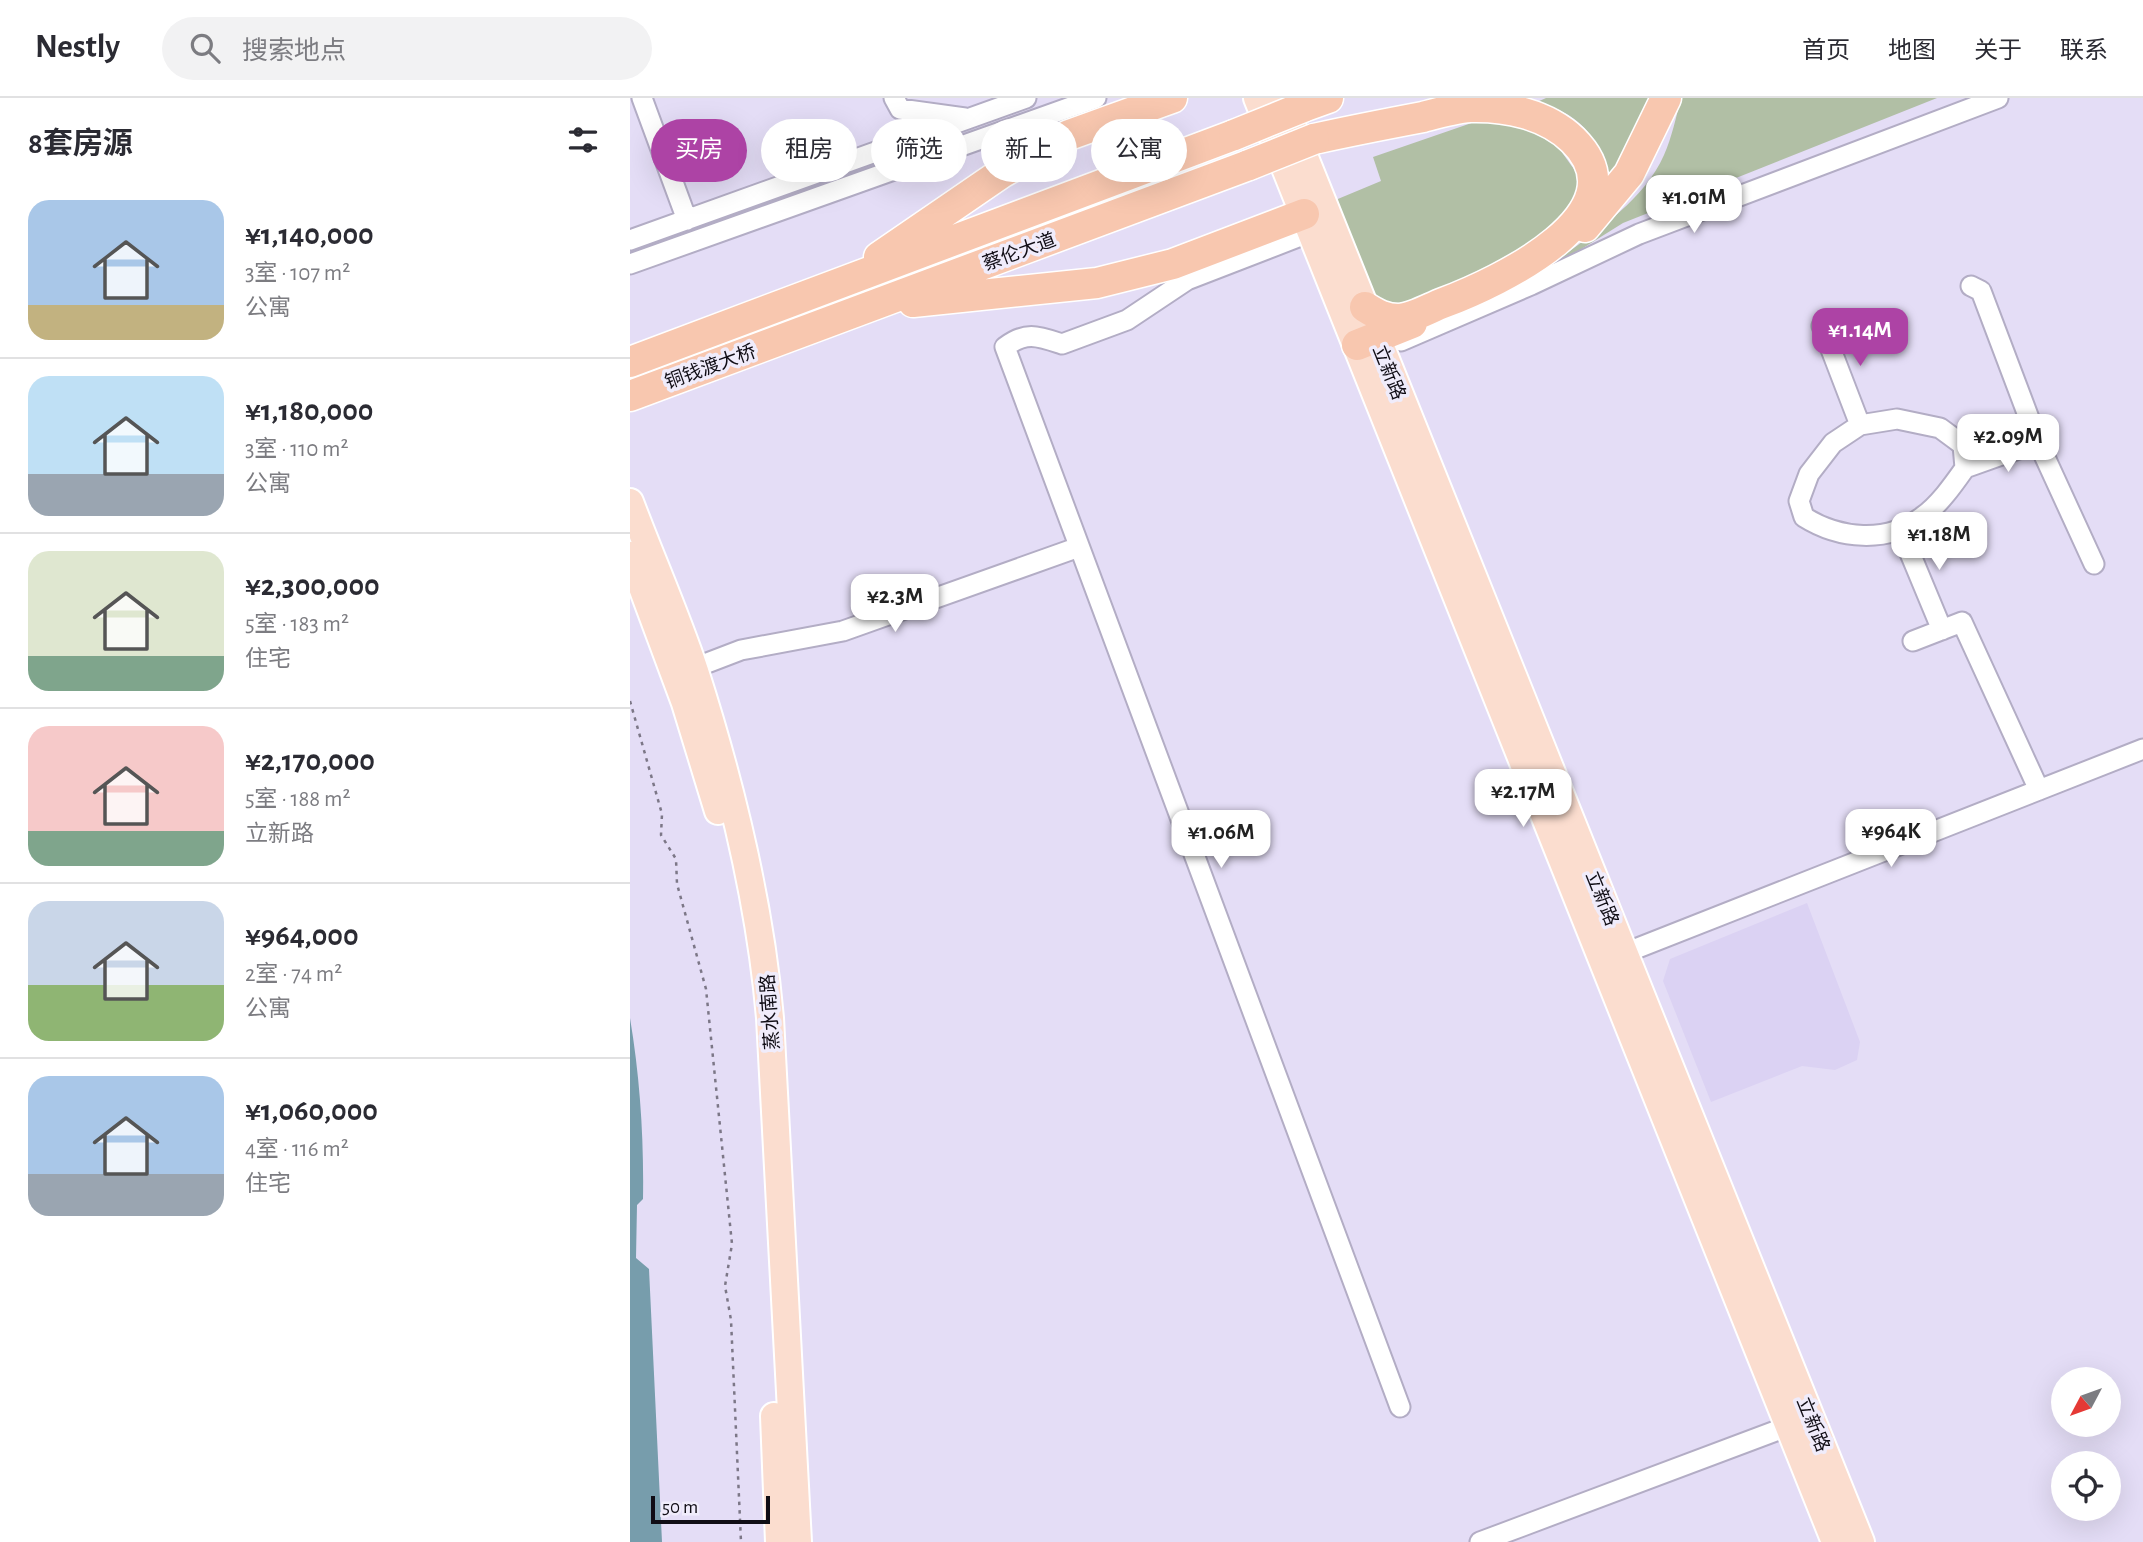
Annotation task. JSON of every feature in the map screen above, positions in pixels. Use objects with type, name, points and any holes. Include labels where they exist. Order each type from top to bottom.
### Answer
[{"type":"highway","points":[[838,285],[1003,172],[1069,135],[1172,98]]},
{"type":"highway","points":[[1314,139],[1427,98]]},
{"type":"highway","points":[[1371,344],[1471,300],[1533,268],[1568,244],[1603,209],[1629,174],[1666,98]]},
{"type":"highway","name":"蔡伦大道","points":[[778,308],[1234,135],[1309,100]]},
{"type":"highway","points":[[1314,139],[1468,107],[1522,112],[1547,121],[1566,134],[1591,164],[1595,180],[1581,213],[1562,237],[1534,260],[1472,292],[1401,319],[1380,317],[1365,307]]},
{"type":"highway","name":"蔡伦大道","points":[[790,337],[1314,139]]},
{"type":"highway","points":[[871,306],[1097,283],[1173,264],[1308,223]]},
{"type":"highway","name":"铜钱渡大桥","points":[[630,362],[778,308]]},
{"type":"highway","name":"铜钱渡大桥","points":[[630,396],[790,337]]},
{"type":"main road","name":"立新路","points":[[1257,98],[1308,223],[1371,344],[1625,953],[1861,1542]]},
{"type":"main road","name":"立新路","points":[[1309,100],[1365,307],[1371,344],[1835,1542]]},
{"type":"main road","name":"蒸水南路","points":[[630,502],[694,668],[738,822],[765,964],[798,1542]]},
{"type":"main road","name":"蒸水南路","points":[[630,555],[685,702],[722,826],[747,938],[757,1031],[779,1542]]},
{"type":"street","points":[[642,98],[687,220]]},
{"type":"street","points":[[894,98],[900,109],[969,118]]},
{"type":"street","points":[[630,240],[1026,98]]},
{"type":"street","points":[[630,264],[1096,98]]},
{"type":"street","points":[[1371,344],[1531,285],[1639,234],[1998,98]]},
{"type":"street","points":[[1308,223],[1187,280],[1127,320],[1062,344],[1035,334],[1018,337],[1005,347],[1400,1407]]},
{"type":"street","points":[[1972,286],[1981,291],[2038,442],[2094,564]]},
{"type":"street","points":[[1822,326],[1860,425]]},
{"type":"street","points":[[1965,468],[1963,445],[1940,428],[1897,419],[1860,425],[1833,443],[1809,474],[1799,501],[1804,517],[1823,530],[1849,536],[1874,536],[1900,530],[1922,517],[1965,468],[2038,442]]},
{"type":"street","points":[[1900,530],[1942,630]]},
{"type":"street","points":[[694,668],[741,650],[842,631],[1079,547]]},
{"type":"street","points":[[1913,641],[1962,622],[1968,629],[2039,790]]},
{"type":"street","points":[[1625,953],[2143,749]]},
{"type":"street","points":[[1480,1542],[1789,1426]]},
{"type":"path","points":[[630,701],[662,814],[661,835],[676,859],[677,884],[706,989],[732,1244],[725,1286],[731,1320],[741,1542]]},
{"type":"shaded area","points":[[1807,903],[1860,1042],[1857,1060],[1835,1070],[1802,1066],[1711,1102],[1663,981],[1670,959]]},
{"type":"green space","points":[[1546,98],[1653,98],[1616,169],[1610,173],[1593,139],[1580,124],[1565,113],[1537,102]]},
{"type":"green space","points":[[1681,98],[1937,98],[1623,223],[1556,265],[1557,261],[1617,214],[1644,187],[1664,155]]},
{"type":"green space","points":[[1489,117],[1532,127],[1556,144],[1581,179],[1581,195],[1562,226],[1430,303],[1374,306],[1333,201],[1381,181],[1373,157]]},
{"type":"water","points":[[630,1018],[639,1086],[643,1153],[643,1199],[637,1205],[636,1258],[649,1269],[662,1542],[630,1542]]}]
